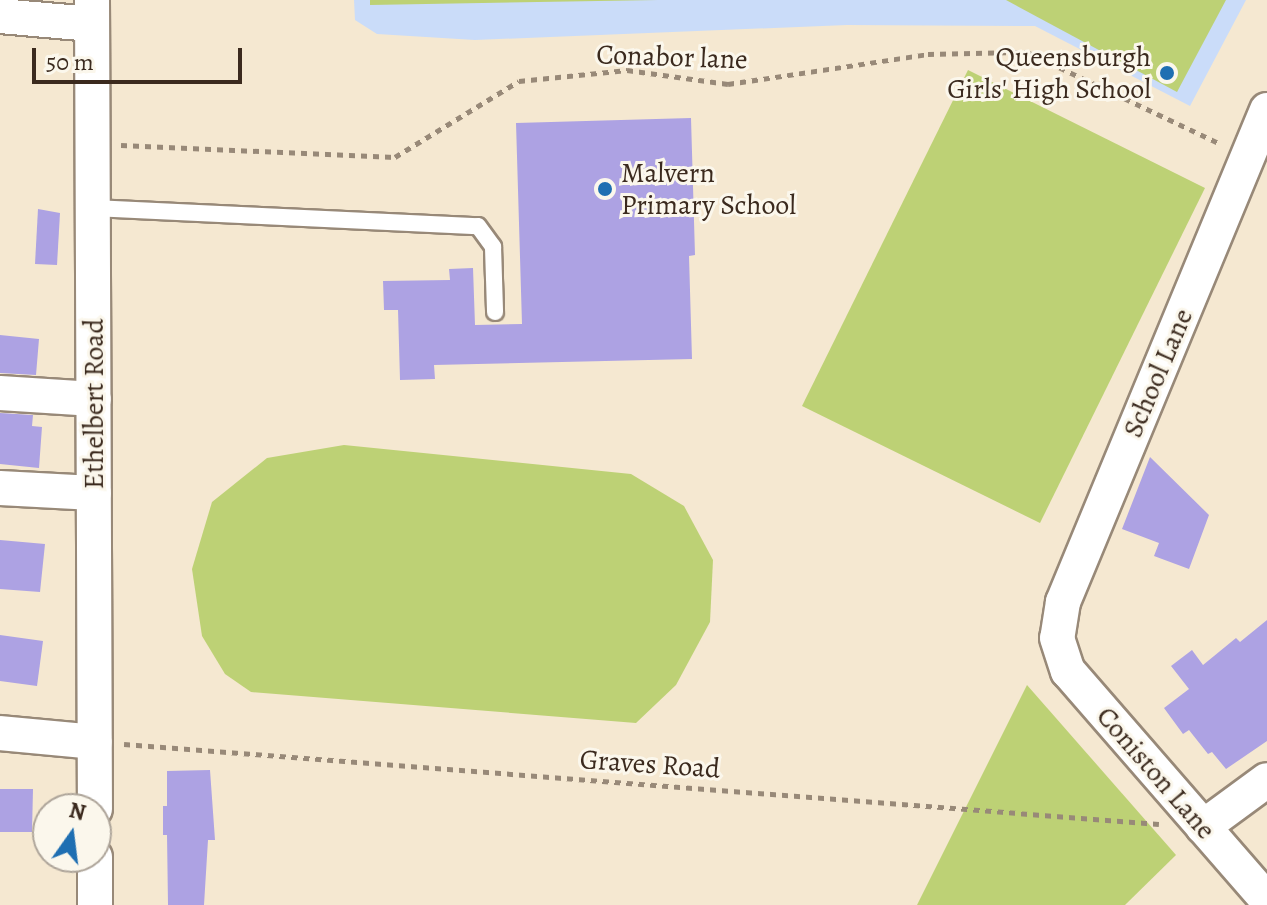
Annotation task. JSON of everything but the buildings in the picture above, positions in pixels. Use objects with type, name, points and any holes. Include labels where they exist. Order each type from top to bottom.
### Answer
[{"type":"street","points":[[0,16],[92,12]]},
{"type":"street","name":"Ethelbert Road","points":[[92,12],[95,793]]},
{"type":"street","name":"School Lane","points":[[1057,638],[1063,602],[1267,110]]},
{"type":"street","points":[[0,393],[94,399]]},
{"type":"street","points":[[0,488],[94,493]]},
{"type":"street","name":"Coniston Lane","points":[[1057,638],[1068,671],[1267,900]]},
{"type":"street","points":[[0,733],[95,742]]},
{"type":"street","points":[[1203,827],[1267,780]]},
{"type":"street","points":[[95,873],[95,905]]},
{"type":"lane","points":[[93,208],[478,226],[493,247],[495,312]]},
{"type":"path","name":"Conabor lane","points":[[92,143],[245,153],[395,157],[519,81],[627,70],[728,84],[928,54],[1027,52],[1248,156]]},
{"type":"path","name":"Graves Road","points":[[95,742],[1203,827]]},
{"type":"shaded area","name":"Queensburgh Girls' High School","points":[[354,0],[1246,0],[1190,106],[1035,26],[847,25],[475,40],[377,34],[355,20]]},
{"type":"green space","points":[[370,0],[658,0],[370,5]]},
{"type":"green space","points":[[1006,0],[1226,0],[1177,92]]},
{"type":"green space","points":[[968,70],[1205,188],[1040,523],[802,406]]},
{"type":"green space","points":[[344,445],[631,474],[684,506],[713,560],[710,622],[676,685],[636,723],[251,692],[225,674],[202,636],[192,569],[212,502],[267,458]]},
{"type":"green space","points":[[1027,685],[1176,855],[1125,905],[917,905]]},
{"type":"place","name":"Queensburgh Girls' High School","points":[[1167,73]]},
{"type":"place","name":"Malvern Primary School","points":[[605,189]]}]
